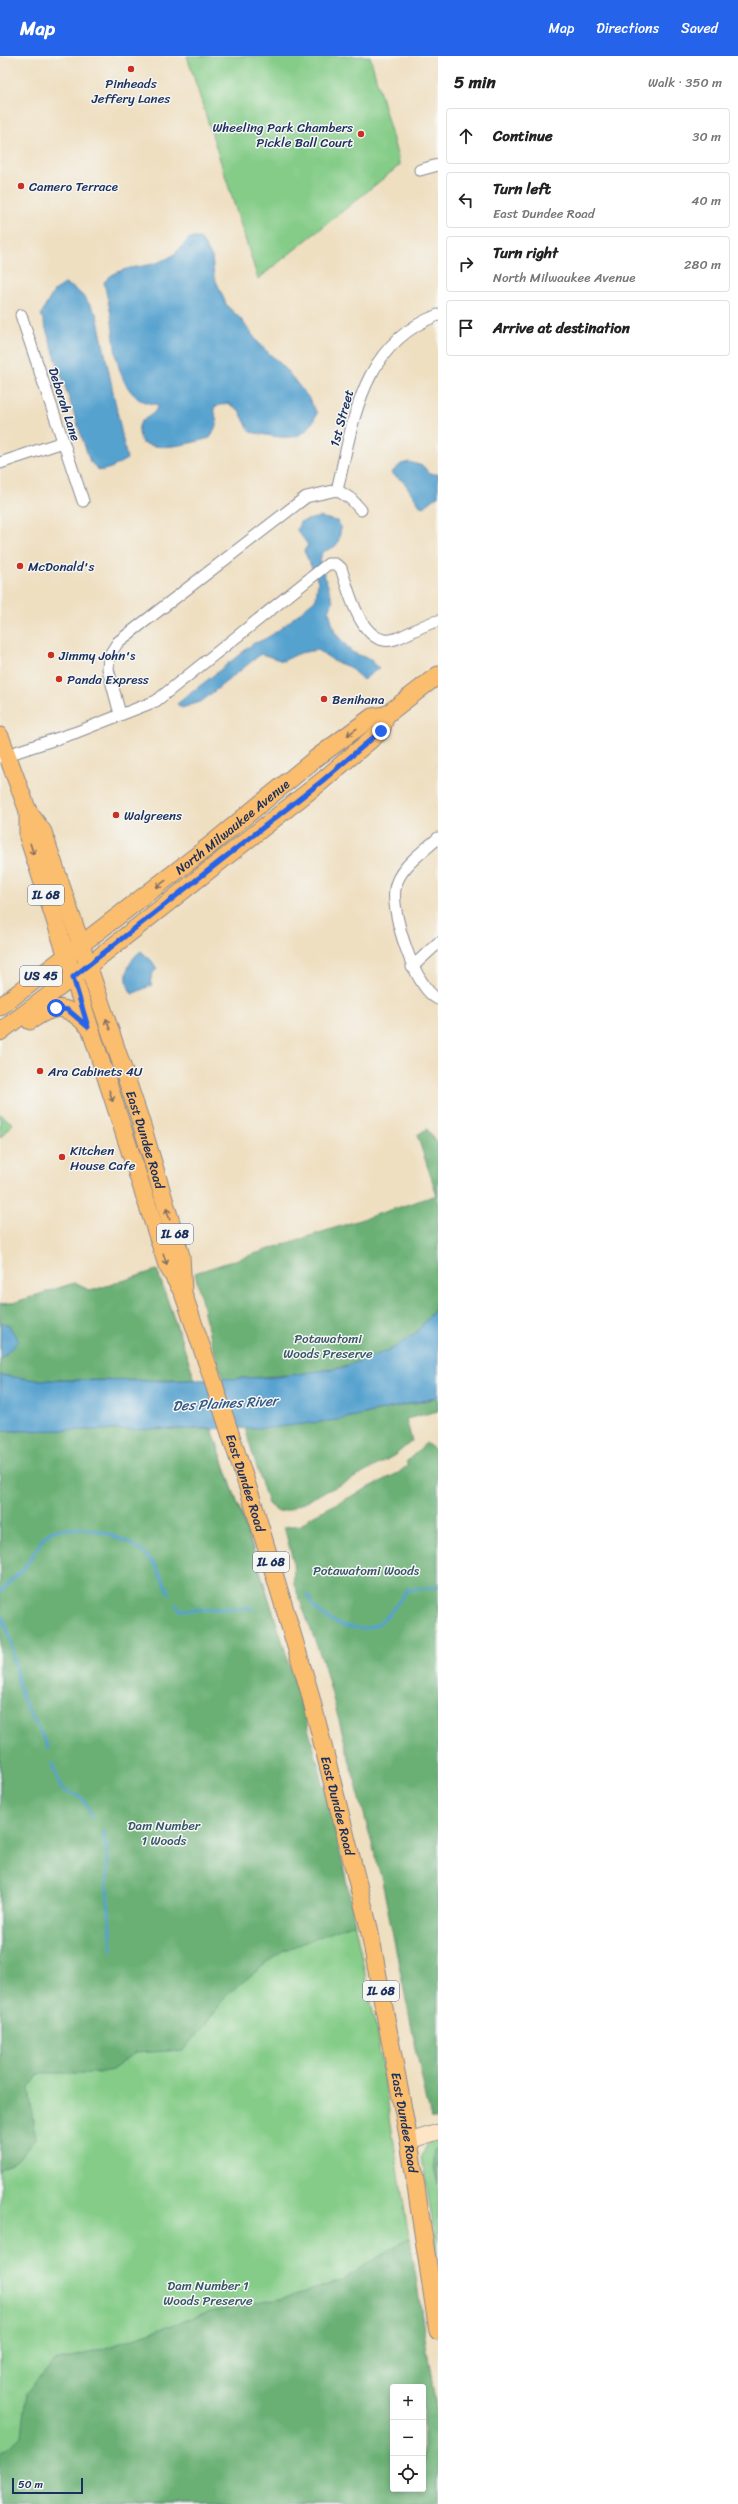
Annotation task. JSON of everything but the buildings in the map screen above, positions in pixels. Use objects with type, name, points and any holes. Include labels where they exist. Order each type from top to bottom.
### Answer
[{"type":"main road","name":"North Milwaukee Avenue","points":[[81,944],[209,846],[315,759],[372,717],[386,715],[438,675]]},
{"type":"main road","name":"North Milwaukee Avenue","points":[[88,965],[322,781],[381,731],[386,715]]},
{"type":"main road","name":"East Dundee Road","points":[[0,736],[4,756],[28,811],[43,832],[140,1119],[181,1256],[183,1293]]},
{"type":"main road","name":"East Dundee Road","points":[[28,811],[28,837],[88,1027],[167,1266],[183,1293],[208,1366],[231,1435],[307,1682],[369,1928],[409,2141],[438,2331]]},
{"type":"main road","name":"US 45","points":[[0,1007],[81,944]]},
{"type":"main road","name":"US 45","points":[[0,1032],[88,965]]},
{"type":"main road","points":[[0,1041],[42,1012],[56,1008],[68,1010],[88,1027]]},
{"type":"street","points":[[420,170],[438,165]]},
{"type":"street","name":"Deborah Lane","points":[[22,315],[83,501]]},
{"type":"street","name":"1st Street","points":[[337,490],[360,395],[376,364],[396,341],[423,321],[438,315]]},
{"type":"street","points":[[0,463],[63,442]]},
{"type":"street","points":[[120,714],[108,669],[108,656],[118,642],[306,497],[337,490],[351,499],[361,510]]},
{"type":"street","points":[[4,756],[77,732],[156,701],[328,564],[335,564],[341,568],[356,615],[379,638],[394,639],[438,621]]},
{"type":"street","points":[[438,838],[404,870],[395,889],[398,921],[412,967],[430,996],[438,999]]},
{"type":"street","points":[[412,967],[438,943]]},
{"type":"street","points":[[409,2141],[438,2132]]},
{"type":"green space","points":[[187,56],[370,56],[400,165],[258,279]]},
{"type":"green space","points":[[0,1114],[13,1124],[0,1138]]},
{"type":"green space","name":"Potawatomi Woods Preserve","points":[[427,1129],[438,1144],[438,1296],[437,1307],[421,1329],[399,1346],[372,1358],[342,1367],[279,1376],[223,1379],[210,1338],[195,1273],[437,1195],[417,1135]]},
{"type":"green space","name":"Dam Number 1 Woods Preserve","points":[[157,1270],[250,1539],[284,1647],[314,1751],[351,1906],[375,2022],[438,2422],[438,2504],[0,2504],[0,1304],[13,1303],[74,1283],[91,1291]]},
{"type":"green space","points":[[157,1270],[195,1380],[36,1380],[0,1375],[0,1359],[6,1355],[9,1326],[0,1322],[0,1304],[13,1303],[74,1283],[91,1291]]},
{"type":"green space","points":[[438,1398],[438,1411],[406,1419],[412,1441],[395,1455],[360,1475],[288,1510],[278,1512],[268,1504],[245,1428],[337,1420]]},
{"type":"green space","name":"Dam Number 1 Woods","points":[[212,1429],[273,1612],[310,1736],[342,1860],[355,1923],[282,1951],[226,1995],[206,2024],[183,2050],[135,2053],[112,2070],[99,2073],[40,2073],[29,2088],[35,2138],[17,2160],[0,2170],[0,1431]]},
{"type":"green space","name":"Potawatomi Woods","points":[[426,1443],[438,1452],[438,2119],[432,2118],[427,2103],[382,1881],[324,1665],[294,1584],[293,1560],[284,1527],[301,1525],[312,1516],[398,1473],[408,1465],[406,1462]]},
{"type":"green space","points":[[438,2137],[438,2259],[422,2157],[427,2145]]},
{"type":"green space","points":[[438,2146],[438,2184],[434,2168],[434,2150]]},
{"type":"green space","points":[[410,2238],[438,2422],[438,2504],[0,2504],[0,2453],[22,2435],[27,2393],[54,2361],[97,2351],[209,2312],[284,2298],[342,2281],[379,2256]]},
{"type":"water","points":[[189,238],[200,238],[212,257],[214,276],[227,306],[240,318],[260,345],[283,366],[308,397],[317,413],[312,424],[305,431],[290,437],[271,436],[250,432],[239,410],[227,403],[214,407],[217,424],[210,438],[168,447],[142,443],[139,434],[140,423],[151,415],[159,405],[139,400],[127,387],[116,357],[111,315],[104,282],[113,274],[123,270],[156,263],[167,259],[178,251]]},
{"type":"water","points":[[65,284],[75,289],[87,301],[97,315],[127,459],[111,468],[100,471],[90,462],[41,314],[54,291]]},
{"type":"water","points":[[409,462],[423,466],[430,474],[438,474],[438,496],[424,507],[420,506],[404,482],[391,473],[401,464]]},
{"type":"water","points":[[319,517],[337,521],[341,527],[337,544],[322,552],[320,562],[333,601],[329,611],[335,633],[352,652],[371,660],[379,668],[363,680],[349,667],[336,662],[317,650],[300,653],[283,661],[261,654],[202,701],[182,708],[177,704],[254,643],[277,631],[316,599],[318,581],[304,551],[308,545],[297,530],[300,522]]},
{"type":"water","points":[[141,951],[152,961],[157,969],[153,973],[150,982],[152,985],[132,994],[127,982],[129,965]]},
{"type":"water","name":"Des Plaines River","points":[[438,1306],[438,1397],[337,1420],[269,1428],[0,1431],[0,1375],[36,1380],[166,1381],[276,1377],[341,1368],[392,1349],[415,1334]]},
{"type":"water","points":[[1,1322],[9,1326],[19,1341],[0,1359]]},
{"type":"waterway","points":[[0,1593],[25,1567],[44,1537],[52,1530],[80,1528],[103,1532],[130,1543],[145,1554],[155,1565],[170,1594]]},
{"type":"waterway","points":[[307,1595],[317,1610],[330,1620],[347,1626],[364,1628],[372,1626],[383,1620],[407,1590],[438,1587]]},
{"type":"waterway","points":[[176,1605],[180,1610],[254,1608]]},
{"type":"waterway","points":[[0,1612],[5,1622],[11,1643],[17,1677],[23,1699],[48,1748]]},
{"type":"waterway","points":[[52,1764],[61,1788],[83,1799],[92,1817]]},
{"type":"waterway","points":[[103,1831],[108,1858],[107,1887],[112,1950]]},
{"type":"place","name":"Pinheads Jeffery Lanes","points":[[131,69]]},
{"type":"place","name":"Wheeling Park Chambers Pickle Ball Court","points":[[361,134]]},
{"type":"place","name":"Camero Terrace","points":[[21,186]]},
{"type":"place","name":"McDonald's","points":[[20,566]]},
{"type":"place","name":"Jimmy John's","points":[[51,655]]},
{"type":"place","name":"Panda Express","points":[[59,679]]},
{"type":"place","name":"Benihana","points":[[324,699]]},
{"type":"place","name":"Walgreens","points":[[116,815]]},
{"type":"place","name":"Ara Cabinets 4U","points":[[40,1071]]},
{"type":"place","name":"Kitchen House Cafe","points":[[62,1157]]},
{"type":"route","points":[[56,1008],[62,1008],[77,1015],[88,1027],[73,977],[322,781],[381,731]]}]
